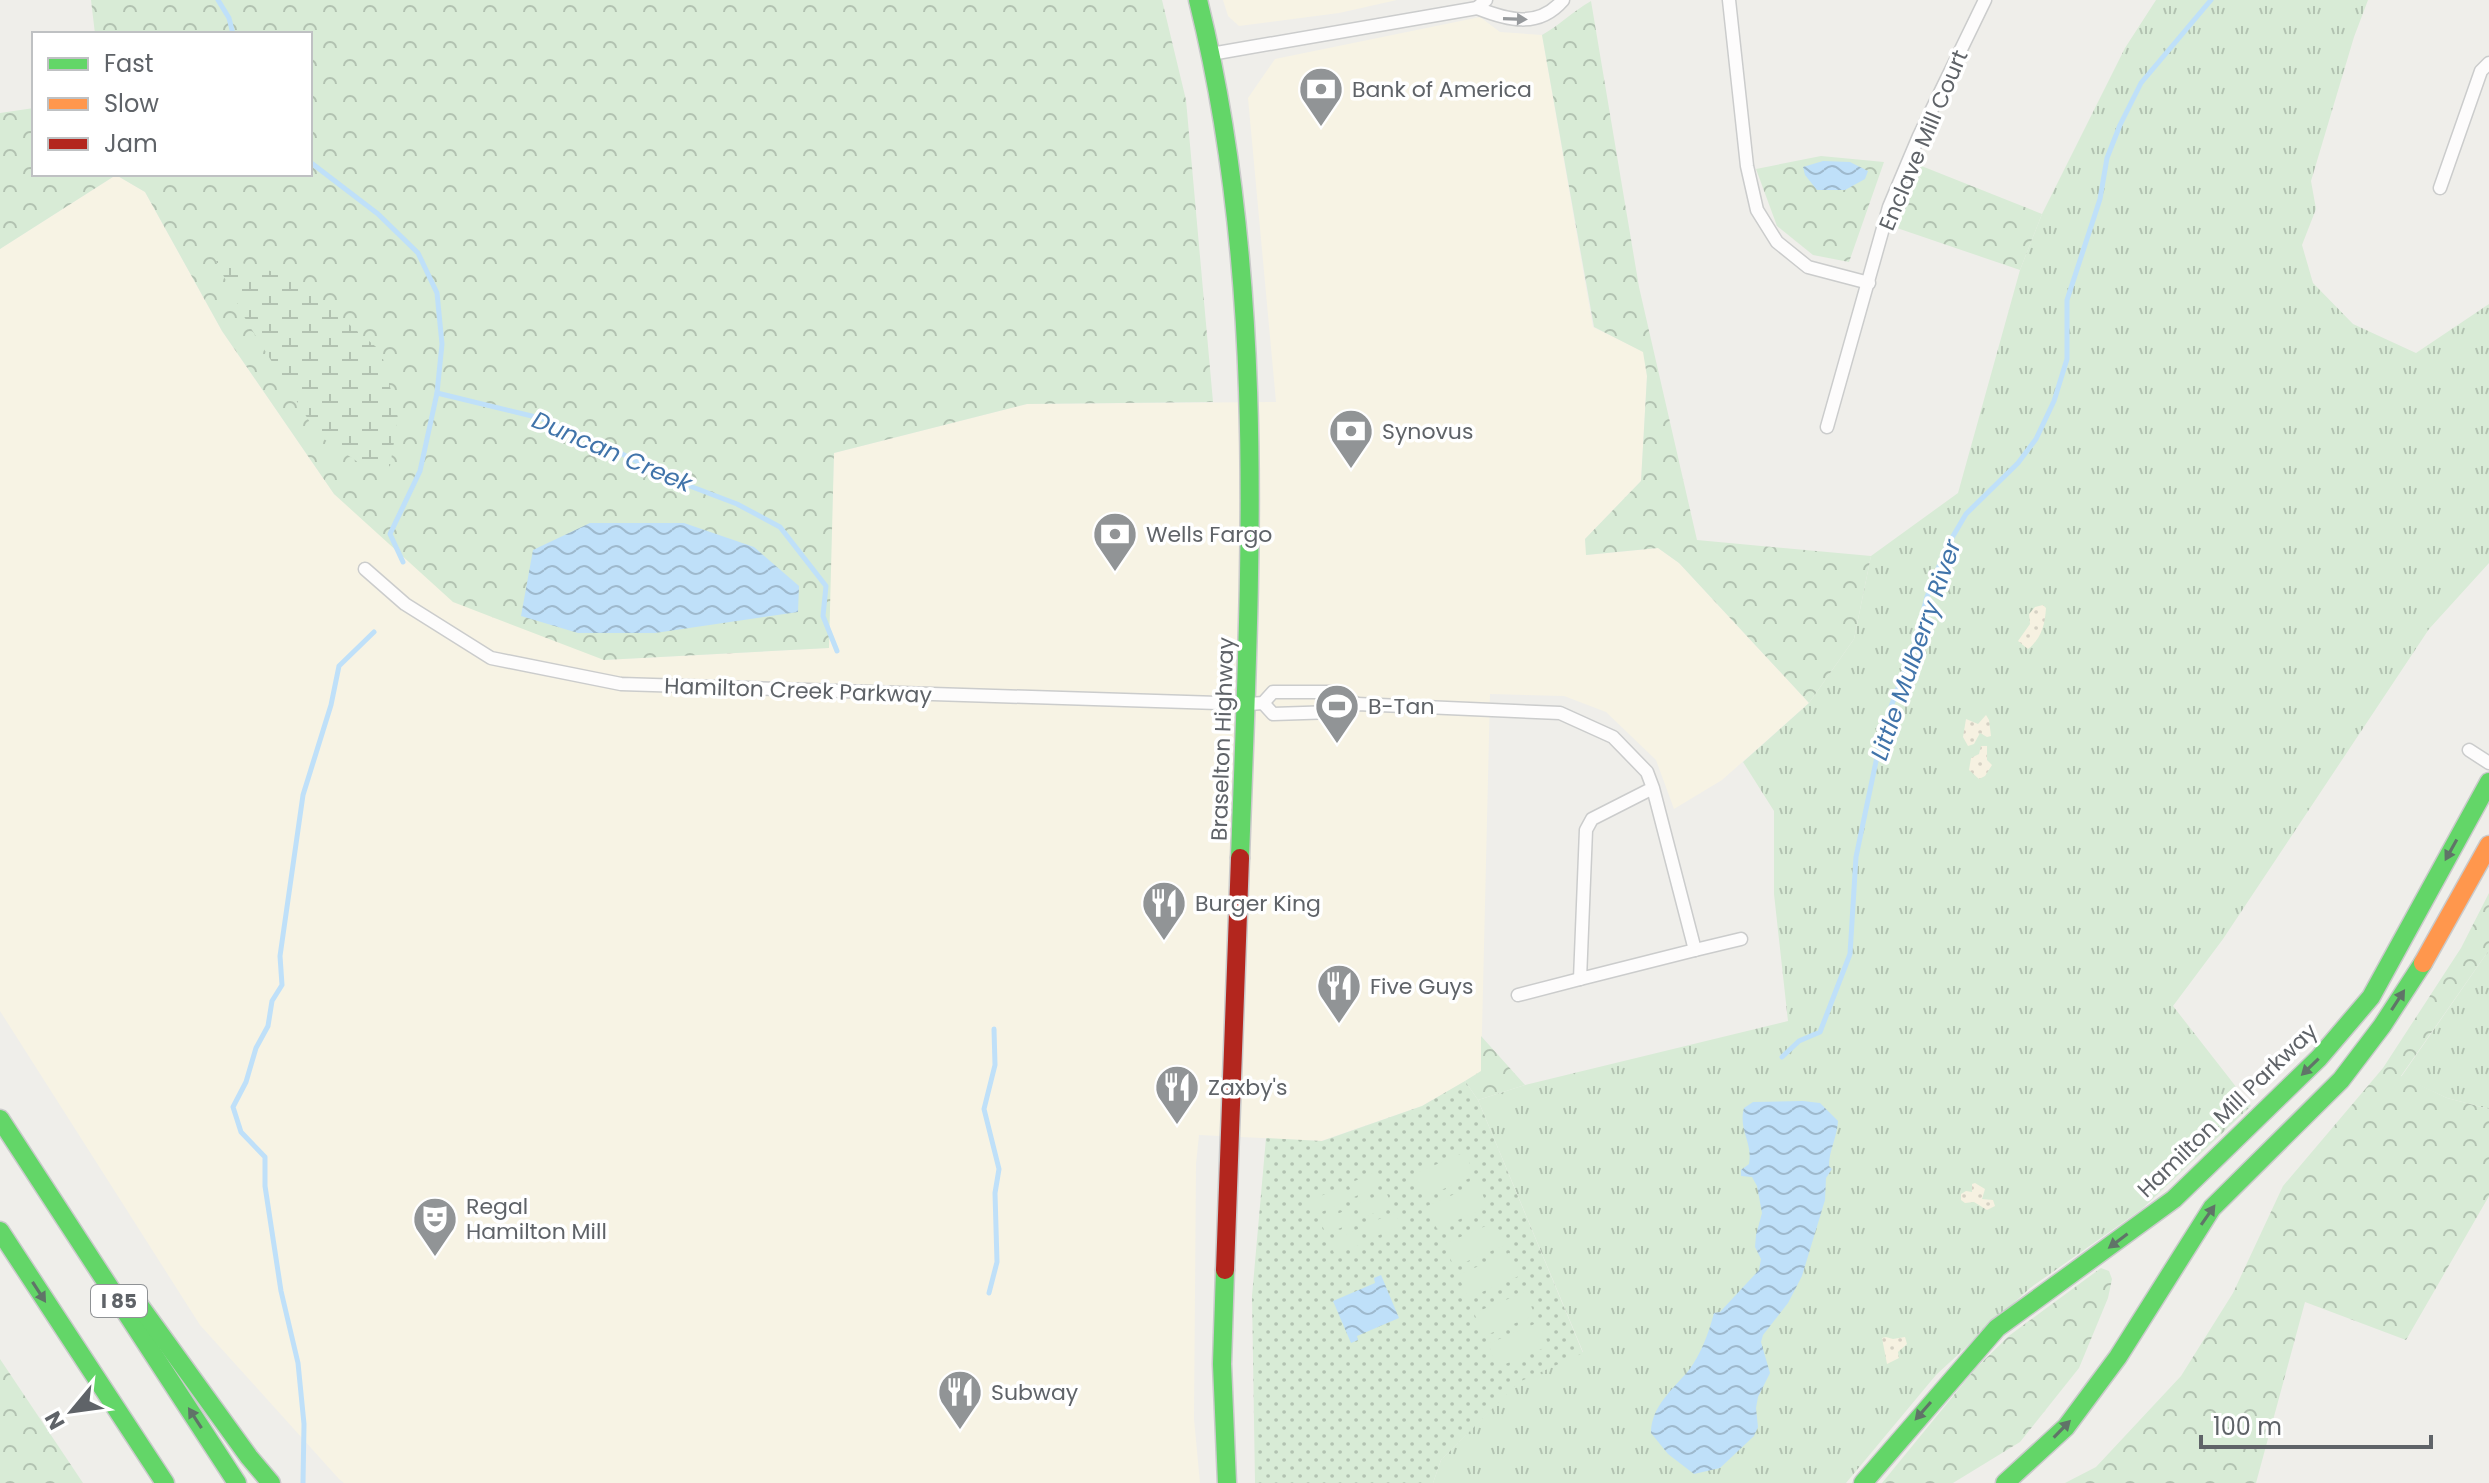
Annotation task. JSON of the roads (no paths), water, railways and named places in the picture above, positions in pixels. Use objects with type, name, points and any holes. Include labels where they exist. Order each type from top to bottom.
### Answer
[{"type":"main road","name":"Braselton Highway","points":[[1198,0],[1211,54],[1236,200],[1246,321],[1256,703],[1243,779],[1222,1364],[1227,1483]]},
{"type":"main road","name":"Hamilton Mill Parkway","points":[[1863,1483],[1997,1328],[2174,1199],[2319,1058],[2371,997],[2489,782]]},
{"type":"main road","points":[[2005,1483],[2066,1427],[2118,1357],[2212,1208],[2341,1080],[2382,1026],[2435,944],[2489,845]]},
{"type":"main road","name":"I 85","points":[[0,1119],[237,1483]]},
{"type":"main road","points":[[25,1157],[140,1305],[271,1483]]},
{"type":"main road","name":"I 85","points":[[0,1231],[165,1483]]},
{"type":"street","points":[[1211,54],[1482,4],[1503,19],[1522,21],[1556,8],[1563,0]]},
{"type":"street","points":[[1729,0],[1747,166],[1757,210],[1777,242],[1808,267],[1869,283]]},
{"type":"street","name":"Enclave Mill Court","points":[[1827,427],[1889,207],[1919,136],[1985,0]]},
{"type":"street","points":[[2440,188],[2481,71],[2489,63]]},
{"type":"street","name":"Hamilton Creek Parkway","points":[[365,569],[405,604],[491,658],[621,684],[1256,703],[1273,714],[1334,712],[1357,704],[1560,713],[1613,737],[1647,772],[1695,950]]},
{"type":"street","name":"Hamilton Creek Parkway","points":[[1256,703],[1273,692],[1335,692],[1357,704]]},
{"type":"street","points":[[2469,750],[2489,763]]},
{"type":"street","points":[[1580,979],[1586,830],[1592,819],[1653,788]]},
{"type":"street","points":[[1518,995],[1741,939]]},
{"type":"water","points":[[1823,161],[1850,162],[1868,171],[1865,179],[1845,190],[1817,190],[1805,175],[1803,167]]},
{"type":"water","points":[[590,523],[684,523],[754,547],[799,586],[798,612],[655,633],[578,633],[521,616],[533,550]]},
{"type":"water","points":[[1753,1102],[1820,1103],[1838,1121],[1829,1160],[1832,1169],[1826,1178],[1825,1200],[1802,1276],[1788,1303],[1763,1335],[1761,1342],[1770,1373],[1758,1397],[1758,1427],[1754,1436],[1720,1468],[1694,1474],[1668,1454],[1651,1433],[1652,1423],[1664,1398],[1697,1357],[1714,1313],[1720,1312],[1759,1270],[1761,1259],[1755,1247],[1762,1213],[1757,1186],[1752,1177],[1741,1176],[1741,1170],[1749,1164],[1750,1156],[1743,1123],[1744,1108]]},
{"type":"water","points":[[1381,1275],[1399,1318],[1357,1336],[1358,1340],[1351,1343],[1333,1301],[1375,1283],[1374,1278]]},
{"type":"waterway","name":"Duncan Creek","points":[[218,0],[229,18],[232,32]]},
{"type":"waterway","name":"Little Mulberry River","points":[[1782,1057],[1799,1041],[1820,1032],[1850,954],[1856,857],[1883,728],[1946,548],[1966,514],[2018,463],[2036,439],[2054,401],[2067,359],[2067,300],[2100,199],[2107,158],[2120,125],[2141,83],[2211,0]]},
{"type":"waterway","name":"Duncan Creek","points":[[312,164],[378,214],[418,253],[437,293],[442,344],[437,393],[420,471],[390,534],[403,562]]},
{"type":"waterway","name":"Duncan Creek","points":[[437,393],[540,418],[596,441],[674,480],[737,504],[780,527],[826,586],[823,616],[837,651]]},
{"type":"waterway","points":[[303,1483],[304,1424],[298,1363],[281,1291],[265,1186],[265,1157],[241,1132],[233,1107],[268,1026],[272,1001],[282,985],[280,956],[303,795],[331,705],[339,666],[374,632]]},
{"type":"waterway","name":"Duncan Creek","points":[[989,1293],[997,1262],[995,1193],[999,1169],[984,1109],[995,1065],[994,1029]]},
{"type":"place","name":"Bank of America","points":[[1321,128]]},
{"type":"place","name":"Synovus","points":[[1351,470]]},
{"type":"place","name":"Wells Fargo","points":[[1115,573]]},
{"type":"place","name":"B-Tan","points":[[1337,745]]},
{"type":"place","name":"Burger King","points":[[1164,942]]},
{"type":"place","name":"Five Guys","points":[[1339,1025]]},
{"type":"place","name":"Zaxby's","points":[[1177,1126]]},
{"type":"place","name":"Regal Hamilton Mill","points":[[435,1258]]},
{"type":"place","name":"Subway","points":[[960,1431]]}]
